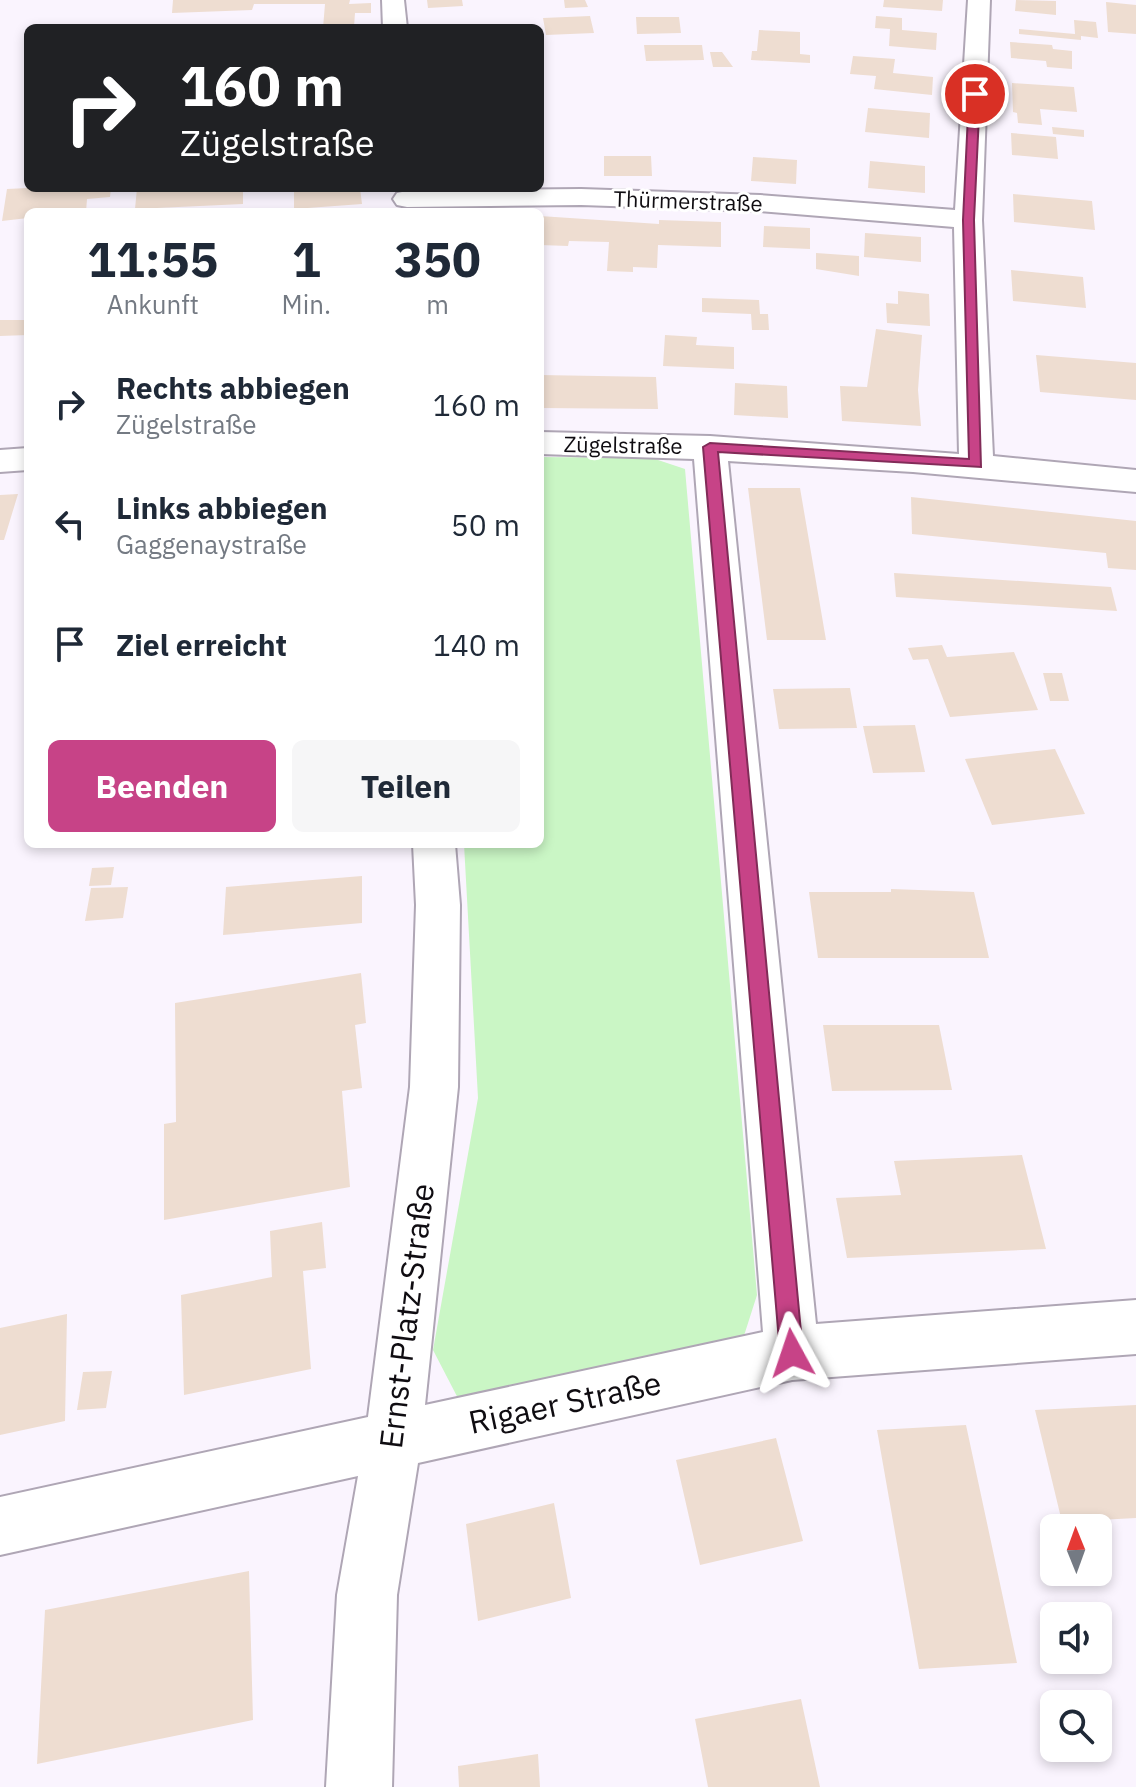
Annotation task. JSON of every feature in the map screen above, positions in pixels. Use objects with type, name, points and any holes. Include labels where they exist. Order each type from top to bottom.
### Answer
[{"type":"street","points":[[393,0],[395,24]]},
{"type":"street","points":[[976,464],[968,220],[979,0]]},
{"type":"street","name":"Thürmerstraße","points":[[407,200],[581,197],[760,203],[968,220]]},
{"type":"street","name":"Zügelstraße","points":[[544,443],[710,447],[976,464],[1136,481]]},
{"type":"street","points":[[710,447],[792,1353]]},
{"type":"street","points":[[0,461],[24,459]]},
{"type":"street","name":"Ernst-Platz-Straße","points":[[359,1787],[367,1595],[393,1441],[434,1087],[438,905],[434,848]]},
{"type":"street","name":"Rigaer Straße","points":[[0,1526],[792,1353],[1136,1327]]},
{"type":"green space","points":[[544,457],[652,458],[685,469],[757,1295],[741,1345],[462,1406],[433,1350],[478,1098],[464,848],[544,848]]},
{"type":"building","points":[[173,0],[350,0],[349,4],[371,3],[371,13],[355,13],[354,24],[323,24],[325,4],[254,4],[252,10],[172,13]]},
{"type":"building","points":[[427,0],[462,0],[463,6],[428,8]]},
{"type":"building","points":[[564,0],[585,0],[588,7],[565,8]]},
{"type":"building","points":[[884,0],[943,0],[942,11],[883,7]]},
{"type":"building","points":[[1016,0],[1056,1],[1056,15],[1015,11]]},
{"type":"building","points":[[1106,2],[1136,5],[1136,34],[1108,32]]},
{"type":"building","points":[[590,16],[594,33],[546,35],[543,18]]},
{"type":"building","points":[[876,16],[902,18],[902,30],[937,33],[936,50],[889,46],[890,29],[875,28]]},
{"type":"building","points":[[636,17],[679,17],[681,33],[637,34]]},
{"type":"building","points":[[1074,20],[1096,22],[1098,38],[1081,36],[1081,40],[1019,34],[1019,29],[1075,34]]},
{"type":"building","points":[[759,30],[800,32],[800,54],[810,55],[810,63],[751,60],[752,51],[757,51]]},
{"type":"building","points":[[1010,42],[1052,45],[1053,49],[1072,51],[1072,69],[1047,67],[1046,61],[1011,58]]},
{"type":"building","points":[[644,45],[702,45],[704,60],[646,61]]},
{"type":"building","points":[[710,52],[722,52],[733,67],[713,67]]},
{"type":"building","points":[[853,56],[895,59],[893,73],[933,77],[932,95],[874,89],[876,76],[850,74]]},
{"type":"building","points":[[1012,83],[1074,87],[1077,112],[1040,109],[1042,125],[1018,123],[1017,113],[1013,112]]},
{"type":"building","points":[[868,108],[930,113],[929,138],[865,132]]},
{"type":"building","points":[[1052,127],[1084,130],[1084,137],[1053,134]]},
{"type":"building","points":[[1011,133],[1056,137],[1058,159],[1012,155]]},
{"type":"building","points":[[604,156],[651,156],[652,176],[604,176]]},
{"type":"building","points":[[753,157],[797,160],[796,184],[751,181]]},
{"type":"building","points":[[870,161],[925,166],[925,193],[868,188]]},
{"type":"building","points":[[24,188],[24,192],[111,192],[110,197],[87,199],[86,208],[24,208],[24,218],[2,221],[7,189]]},
{"type":"building","points":[[137,192],[243,192],[243,204],[135,208]]},
{"type":"building","points":[[294,192],[360,192],[362,204],[294,208]]},
{"type":"building","points":[[1013,194],[1092,201],[1095,230],[1014,222]]},
{"type":"building","points":[[544,216],[659,224],[659,220],[721,222],[721,247],[658,245],[657,268],[633,267],[633,272],[607,271],[609,242],[569,241],[568,246],[544,245]]},
{"type":"building","points":[[764,226],[810,228],[810,249],[763,247]]},
{"type":"building","points":[[865,233],[921,237],[921,262],[864,257]]},
{"type":"building","points":[[816,253],[859,256],[859,276],[816,269]]},
{"type":"building","points":[[1011,270],[1083,277],[1086,308],[1013,301]]},
{"type":"building","points":[[898,291],[929,294],[930,326],[887,323],[886,303],[898,304]]},
{"type":"building","points":[[702,298],[759,300],[760,314],[768,314],[769,330],[752,330],[751,314],[702,312]]},
{"type":"building","points":[[0,320],[24,320],[24,335],[0,336]]},
{"type":"building","points":[[876,329],[922,335],[918,390],[921,426],[842,421],[840,386],[867,387]]},
{"type":"building","points":[[665,335],[697,337],[696,345],[734,347],[734,369],[663,366]]},
{"type":"building","points":[[1036,355],[1136,363],[1136,400],[1040,392]]},
{"type":"building","points":[[544,375],[656,377],[658,409],[544,408]]},
{"type":"building","points":[[735,383],[787,386],[788,418],[734,415]]},
{"type":"building","points":[[748,488],[800,488],[826,640],[767,640]]},
{"type":"building","points":[[18,494],[4,540],[0,540],[0,495]]},
{"type":"building","points":[[911,497],[1136,521],[1136,570],[1108,568],[1106,553],[912,534]]},
{"type":"building","points":[[894,573],[1111,587],[1117,611],[896,597]]},
{"type":"building","points":[[942,645],[947,657],[1014,652],[1038,710],[950,717],[928,659],[913,660],[908,648]]},
{"type":"building","points":[[1043,673],[1062,673],[1069,701],[1050,701]]},
{"type":"building","points":[[850,688],[857,728],[779,729],[773,689]]},
{"type":"building","points":[[915,725],[925,772],[873,773],[863,726]]},
{"type":"building","points":[[1055,749],[1085,814],[992,825],[965,759]]},
{"type":"building","points":[[114,867],[111,885],[89,886],[92,868]]},
{"type":"building","points":[[362,876],[362,923],[223,935],[226,887]]},
{"type":"building","points":[[128,887],[123,918],[85,921],[91,888]]},
{"type":"building","points":[[891,889],[974,892],[989,958],[818,958],[809,892],[891,892]]},
{"type":"building","points":[[361,973],[366,1023],[355,1025],[362,1088],[342,1091],[350,1187],[164,1220],[164,1124],[176,1122],[175,1003]]},
{"type":"building","points":[[823,1025],[939,1025],[952,1090],[832,1091]]},
{"type":"building","points":[[1022,1155],[1046,1249],[847,1258],[836,1198],[901,1195],[894,1161]]},
{"type":"building","points":[[322,1222],[326,1268],[303,1271],[311,1369],[184,1395],[181,1295],[272,1277],[270,1231]]},
{"type":"building","points":[[67,1314],[65,1421],[0,1435],[0,1328]]},
{"type":"building","points":[[112,1371],[106,1408],[77,1410],[83,1372]]},
{"type":"building","points":[[1136,1405],[1136,1518],[1112,1519],[1112,1514],[1060,1514],[1035,1410]]},
{"type":"building","points":[[966,1425],[1017,1663],[919,1669],[877,1430]]},
{"type":"building","points":[[776,1438],[803,1541],[700,1565],[676,1460]]},
{"type":"building","points":[[554,1503],[571,1598],[478,1621],[466,1524]]},
{"type":"building","points":[[249,1571],[253,1720],[37,1764],[45,1610]]},
{"type":"building","points":[[801,1699],[820,1787],[708,1787],[695,1719]]},
{"type":"building","points":[[538,1754],[540,1787],[459,1787],[458,1766]]},
{"type":"route","points":[[792,1353],[710,447],[976,464],[968,220],[975,94]]}]
